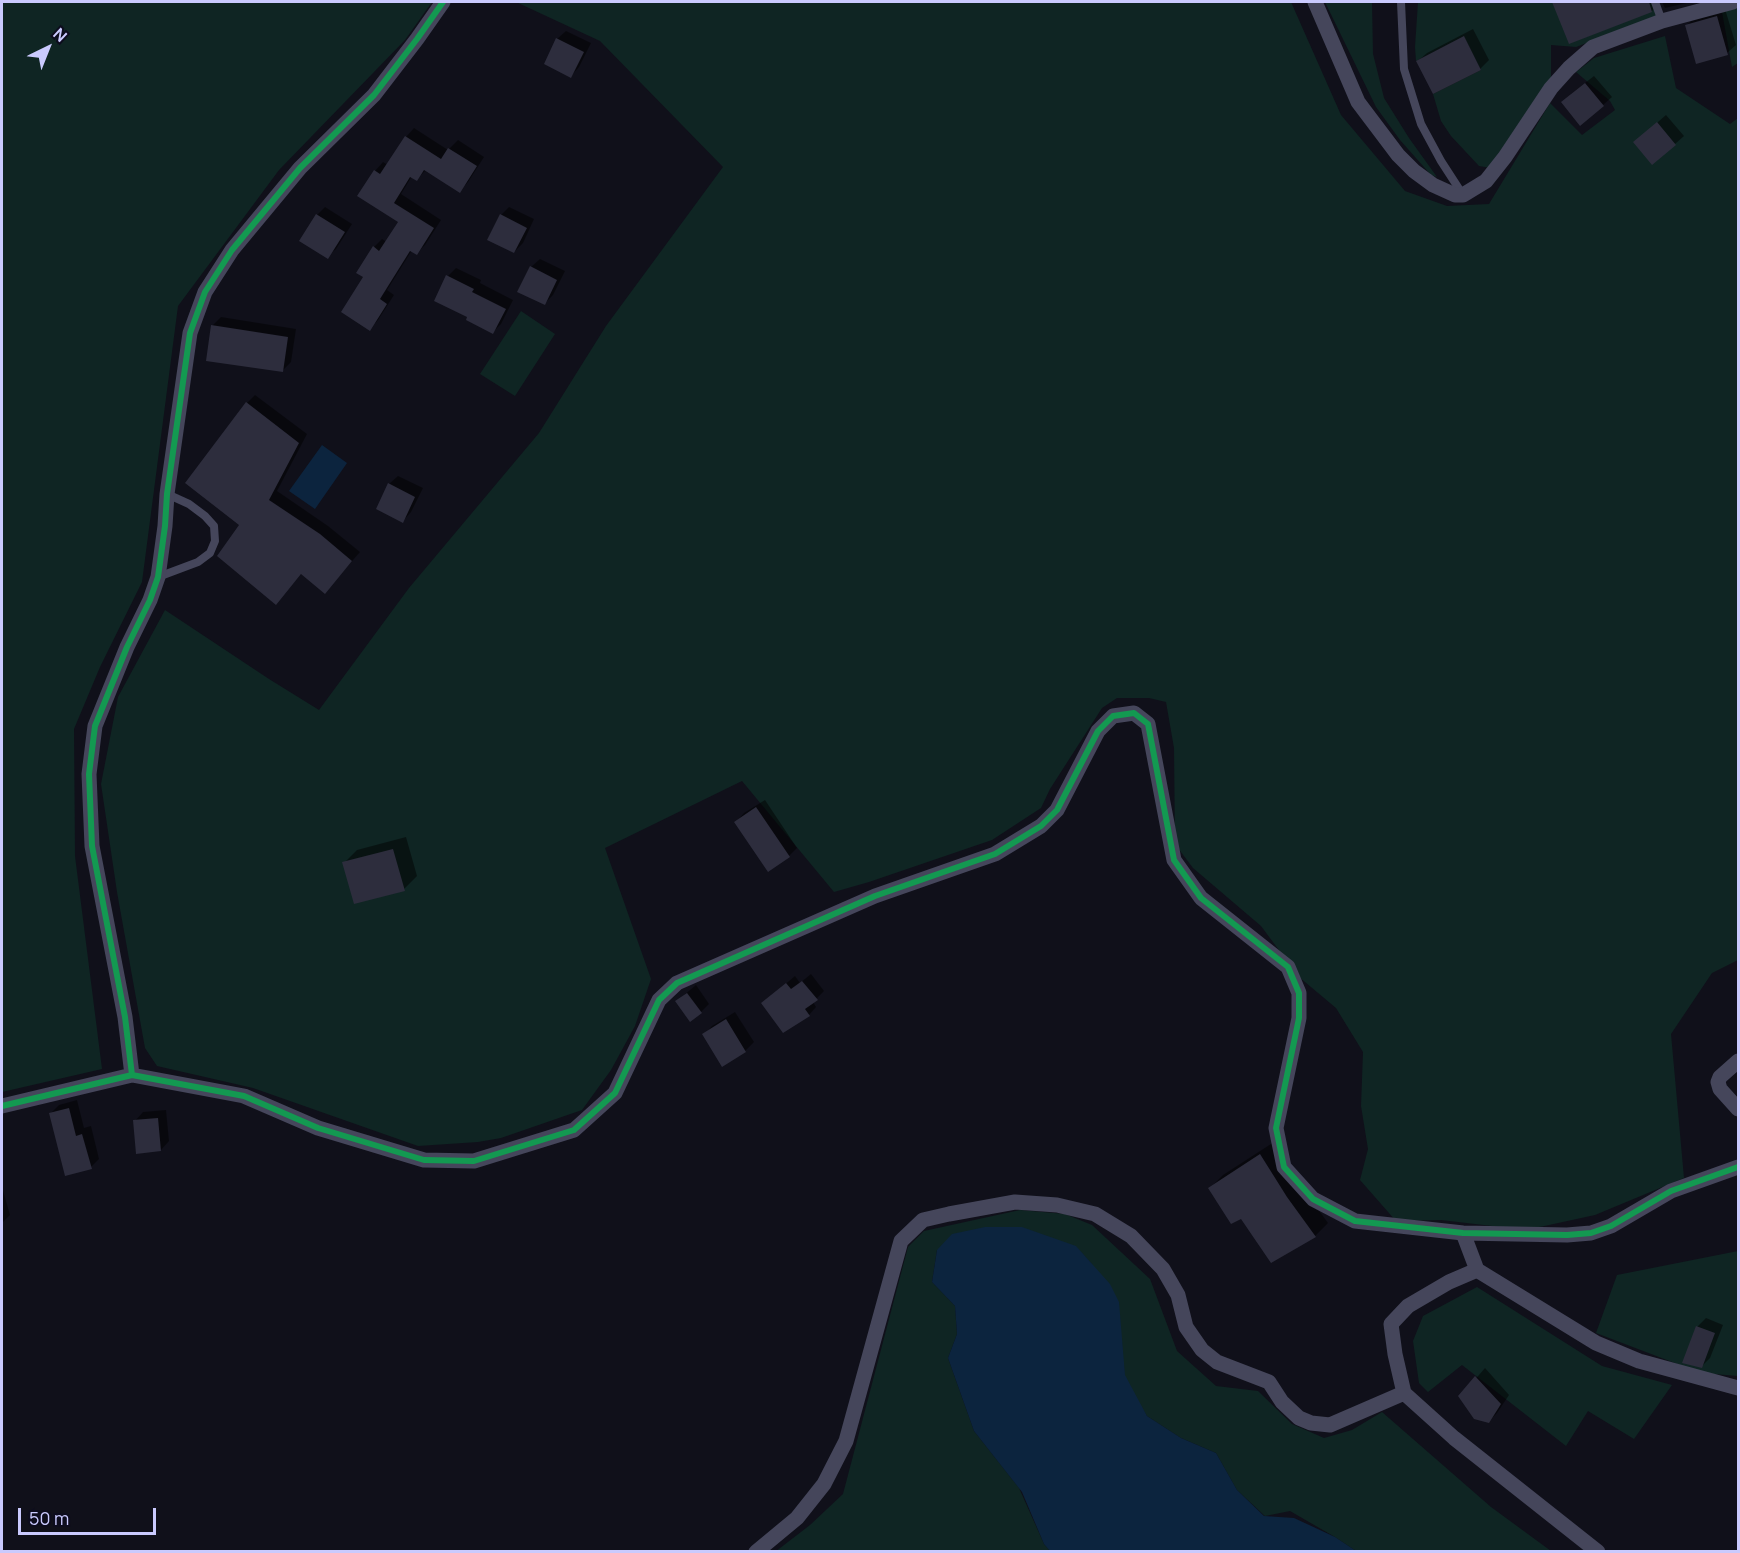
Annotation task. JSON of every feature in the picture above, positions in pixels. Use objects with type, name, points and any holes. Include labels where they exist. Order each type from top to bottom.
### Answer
[{"type":"street","points":[[132,1076],[125,1017],[92,846],[89,774],[95,726],[158,577],[167,494],[190,333],[205,291],[232,250],[300,168],[374,95],[443,2]]},
{"type":"street","points":[[1314,2],[1358,102],[1398,155],[1433,185],[1445,192],[1463,195],[1486,181],[1505,157],[1551,88],[1576,61],[1593,47],[1662,21],[1733,2]]},
{"type":"street","points":[[2,1106],[132,1076],[244,1096],[318,1128],[424,1160],[474,1161],[574,1130],[615,1093],[659,1000],[677,983],[875,896],[995,854],[1041,826],[1057,810],[1098,731],[1113,716],[1134,713],[1148,724],[1174,860],[1201,898],[1288,967],[1299,993],[1299,1018],[1276,1128],[1284,1167],[1313,1198],[1355,1221],[1463,1233],[1567,1235],[1591,1233],[1611,1227],[1671,1191],[1738,1167]]},
{"type":"street","points":[[1738,1061],[1720,1077],[1718,1082],[1720,1089],[1738,1109]]},
{"type":"street","points":[[756,1551],[797,1518],[824,1484],[846,1441],[901,1241],[923,1220],[1015,1202],[1057,1204],[1095,1214],[1131,1236],[1163,1269],[1178,1295],[1186,1327],[1203,1350],[1216,1362],[1269,1382],[1281,1402],[1299,1418],[1311,1423],[1330,1425],[1404,1393]]},
{"type":"street","points":[[1463,1233],[1477,1270],[1596,1342],[1639,1361],[1738,1388]]},
{"type":"street","points":[[1477,1270],[1449,1282],[1408,1306],[1391,1324],[1404,1393],[1454,1438],[1598,1551]]},
{"type":"lane","points":[[1401,2],[1404,69],[1421,124],[1463,195]]},
{"type":"lane","points":[[1655,2],[1662,21]]},
{"type":"lane","points":[[158,577],[198,562],[210,553],[215,541],[214,526],[205,516],[189,504],[167,494]]},
{"type":"green space","points":[[2,2],[432,2],[405,40],[279,170],[178,306],[142,582],[100,667],[74,729],[75,856],[102,1069],[2,1092]]},
{"type":"green space","points":[[516,2],[1291,2],[1341,115],[1405,191],[1447,206],[1489,204],[1550,103],[1582,135],[1615,110],[1610,101],[1576,72],[1594,58],[1665,36],[1676,88],[1730,124],[1738,118],[1738,960],[1712,973],[1671,1034],[1684,1178],[1595,1215],[1526,1230],[1441,1220],[1396,1221],[1360,1180],[1368,1149],[1361,1106],[1363,1052],[1336,1008],[1299,977],[1261,926],[1193,868],[1175,844],[1174,748],[1166,702],[1149,698],[1117,698],[1102,708],[1050,789],[1041,808],[992,840],[834,892],[742,781],[605,848],[651,979],[635,1026],[611,1070],[582,1110],[501,1138],[418,1146],[253,1088],[157,1066],[145,1048],[117,892],[101,784],[118,697],[165,610],[319,710],[409,588],[539,433],[606,326],[723,167],[600,41]]},
{"type":"green space","points":[[1325,2],[1372,2],[1373,54],[1384,98],[1437,177],[1431,175],[1400,140],[1376,107]]},
{"type":"green space","points":[[1418,2],[1659,2],[1663,14],[1576,47],[1551,45],[1551,82],[1491,168],[1479,166],[1451,136],[1441,121],[1433,94],[1481,70],[1464,37],[1416,61]]},
{"type":"green space","points":[[1738,8],[1738,63],[1732,67],[1722,12]]},
{"type":"green space","points":[[521,311],[555,334],[515,396],[480,374]]},
{"type":"green space","points":[[1020,1210],[1065,1214],[1092,1225],[1150,1279],[1177,1351],[1216,1386],[1258,1391],[1292,1424],[1324,1438],[1352,1430],[1382,1412],[1491,1507],[1551,1551],[1356,1551],[1290,1511],[1265,1516],[1237,1490],[1216,1453],[1181,1438],[1147,1416],[1118,1372],[1091,1263],[1075,1246],[937,1250],[932,1282],[955,1306],[957,1334],[948,1358],[974,1431],[1019,1488],[1044,1544],[1050,1551],[775,1552],[810,1525],[843,1494],[908,1247],[924,1231]]},
{"type":"green space","points":[[1738,1251],[1738,1376],[1701,1373],[1596,1333],[1617,1275]]},
{"type":"green space","points":[[1477,1287],[1602,1366],[1672,1385],[1634,1439],[1588,1411],[1566,1446],[1462,1365],[1428,1392],[1419,1383],[1413,1341],[1423,1316]]},
{"type":"water","points":[[322,445],[347,463],[315,509],[289,491]]},
{"type":"water","points":[[985,1227],[1022,1227],[1076,1246],[1110,1284],[1119,1302],[1125,1375],[1147,1416],[1181,1438],[1216,1453],[1237,1490],[1264,1516],[1294,1518],[1335,1537],[1356,1551],[1050,1551],[1044,1544],[1022,1492],[974,1431],[948,1358],[957,1334],[955,1306],[932,1282],[937,1250],[952,1234]]},
{"type":"building","points":[[1552,2],[1649,2],[1652,12],[1569,44]]},
{"type":"building","points":[[1717,16],[1728,55],[1696,64],[1685,25]]},
{"type":"building","points":[[1464,36],[1481,70],[1433,94],[1416,61]]},
{"type":"building","points":[[556,38],[584,52],[571,78],[544,64]]},
{"type":"building","points":[[1585,83],[1604,106],[1580,126],[1561,102]]},
{"type":"building","points":[[1657,122],[1676,145],[1652,165],[1633,142]]},
{"type":"building","points":[[405,136],[441,159],[448,148],[477,166],[460,193],[424,170],[417,181],[410,177],[394,203],[434,228],[417,255],[410,251],[380,299],[387,304],[370,331],[341,312],[363,277],[356,273],[373,246],[379,251],[398,222],[357,196],[374,170],[380,174]]},
{"type":"building","points":[[316,214],[345,232],[328,259],[299,241]]},
{"type":"building","points":[[500,214],[527,228],[514,253],[487,240]]},
{"type":"building","points":[[530,266],[557,280],[545,305],[517,292]]},
{"type":"building","points":[[446,275],[474,289],[472,292],[506,309],[493,334],[466,320],[467,317],[434,301]]},
{"type":"building","points":[[211,325],[288,337],[283,372],[206,361]]},
{"type":"building","points":[[246,402],[299,443],[269,500],[320,534],[352,561],[325,594],[301,574],[276,605],[217,556],[239,525],[185,483]]},
{"type":"building","points":[[388,483],[415,497],[403,523],[376,509]]},
{"type":"building","points":[[756,807],[790,857],[768,872],[734,822]]},
{"type":"building","points":[[393,849],[405,891],[354,904],[342,862]]},
{"type":"building","points":[[802,981],[818,1000],[805,1009],[810,1016],[783,1033],[761,1003],[786,983],[791,989]]},
{"type":"building","points":[[687,993],[702,1013],[690,1022],[675,1001]]},
{"type":"building","points":[[726,1019],[746,1052],[722,1067],[702,1034]]},
{"type":"building","points":[[69,1108],[76,1136],[82,1134],[92,1169],[65,1176],[49,1113]]},
{"type":"building","points":[[158,1118],[161,1151],[136,1154],[133,1120]]},
{"type":"building","points":[[1260,1154],[1316,1237],[1271,1263],[1241,1219],[1231,1224],[1208,1188]]},
{"type":"building","points":[[1696,1326],[1715,1333],[1702,1368],[1682,1363]]},
{"type":"building","points":[[1475,1376],[1501,1404],[1489,1423],[1474,1419],[1458,1396]]},
{"type":"cycle path","points":[[132,1075],[125,1017],[92,846],[89,774],[95,726],[158,577],[167,494],[190,333],[205,292],[232,250],[300,168],[374,95],[443,2]]},
{"type":"cycle path","points":[[2,1106],[132,1075],[244,1096],[318,1128],[424,1160],[474,1161],[574,1130],[615,1093],[659,1000],[677,983],[875,896],[995,854],[1041,826],[1057,810],[1098,731],[1113,716],[1134,713],[1148,724],[1174,860],[1201,898],[1288,967],[1299,993],[1299,1018],[1276,1128],[1284,1167],[1313,1199],[1355,1221],[1463,1233],[1567,1235],[1591,1233],[1611,1226],[1671,1191],[1738,1167]]}]
